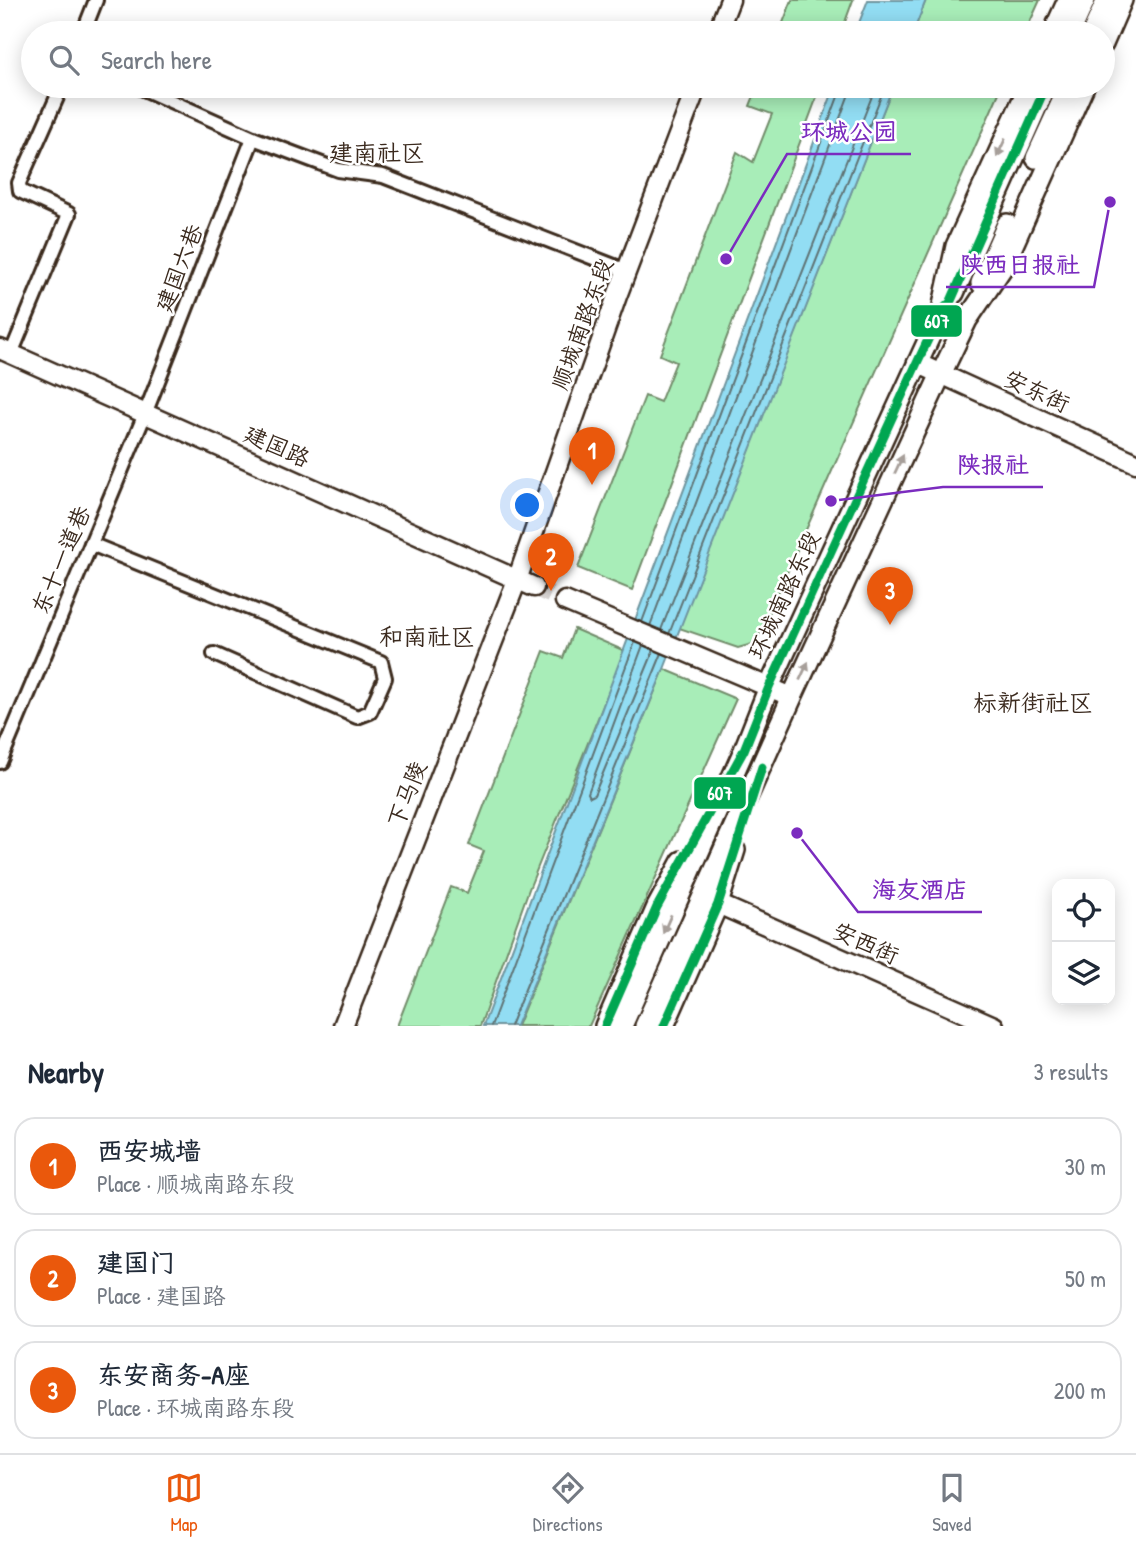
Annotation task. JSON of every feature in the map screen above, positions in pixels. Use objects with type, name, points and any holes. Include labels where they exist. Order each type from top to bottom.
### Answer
[{"type":"main road","points":[[1058,21],[1068,0]]},
{"type":"main road","points":[[1075,21],[1085,0]]},
{"type":"main road","points":[[1097,21],[1107,0]]},
{"type":"main road","points":[[1113,21],[1122,0]]},
{"type":"main road","name":"环城南路东段","points":[[622,1026],[744,750],[769,687],[942,310],[956,246],[1024,98]]},
{"type":"main road","name":"环城南路东段","points":[[942,310],[950,303],[1041,98]]},
{"type":"main road","points":[[967,320],[969,310],[1064,98]]},
{"type":"main road","points":[[645,1026],[792,697],[941,374],[967,320],[1004,265],[1079,98]]},
{"type":"main road","name":"环城南路东段","points":[[605,1026],[657,907],[744,750]]},
{"type":"main road","points":[[664,1026],[718,904],[766,755]]},
{"type":"street","points":[[88,21],[96,0]]},
{"type":"street","points":[[722,21],[730,0]]},
{"type":"street","points":[[6,352],[69,214],[20,191],[19,183],[57,98]]},
{"type":"street","points":[[164,98],[253,138],[338,170],[383,176],[627,271]]},
{"type":"street","name":"顺城南路东段","points":[[526,583],[627,271],[692,98]]},
{"type":"street","name":"建国六巷","points":[[145,414],[253,138]]},
{"type":"street","name":"建国路","points":[[6,352],[526,583]]},
{"type":"street","name":"安东街","points":[[917,363],[1136,463]]},
{"type":"street","name":"东十一道巷","points":[[0,762],[145,414]]},
{"type":"street","points":[[91,544],[380,662],[385,678],[370,712],[357,717],[214,654]]},
{"type":"street","name":"下马陵","points":[[343,1026],[526,583]]},
{"type":"street","points":[[565,601],[792,697]]},
{"type":"street","name":"安西街","points":[[718,904],[994,1026]]},
{"type":"green space","points":[[792,0],[853,0],[845,21],[784,21]]},
{"type":"green space","points":[[926,0],[1040,0],[1030,21],[918,21]]},
{"type":"green space","points":[[753,98],[816,98],[632,590],[578,568],[645,396],[660,402],[676,362],[660,355],[737,152],[753,162],[772,114],[750,106]]},
{"type":"green space","points":[[888,98],[997,98],[756,643],[738,648],[679,628]]},
{"type":"green space","points":[[574,629],[625,651],[529,889],[480,1026],[397,1026],[451,887],[467,893],[484,851],[469,845],[544,651],[563,658]]},
{"type":"green space","points":[[664,669],[736,699],[589,1026],[517,1026]]},
{"type":"water","points":[[868,0],[926,0],[918,21],[860,21]]},
{"type":"water","points":[[831,98],[888,98],[664,669],[516,1026],[483,1026]]},
{"type":"tunnel","points":[[534,587],[565,601]]},
{"type":"transit line","name":"607","points":[[605,1026],[657,907],[744,750],[769,687],[917,363],[942,310],[950,303],[1041,98]]},
{"type":"transit line","name":"607","points":[[664,1026],[718,904],[762,767]]},
{"type":"place","name":"陕西日报社","points":[[1110,202]]},
{"type":"place","name":"环城公园","points":[[726,259]]},
{"type":"place","name":"西安城墙","points":[[592,485]]},
{"type":"place","name":"陕报社","points":[[831,501]]},
{"type":"place","name":"建国门","points":[[551,591]]},
{"type":"place","name":"东安商务-A座","points":[[890,625]]},
{"type":"place","name":"海友酒店","points":[[797,833]]},
{"type":"district","name":"建南社区","points":[[377,153]]},
{"type":"district","name":"和南社区","points":[[427,637]]},
{"type":"district","name":"标新街社区","points":[[1033,703]]}]
